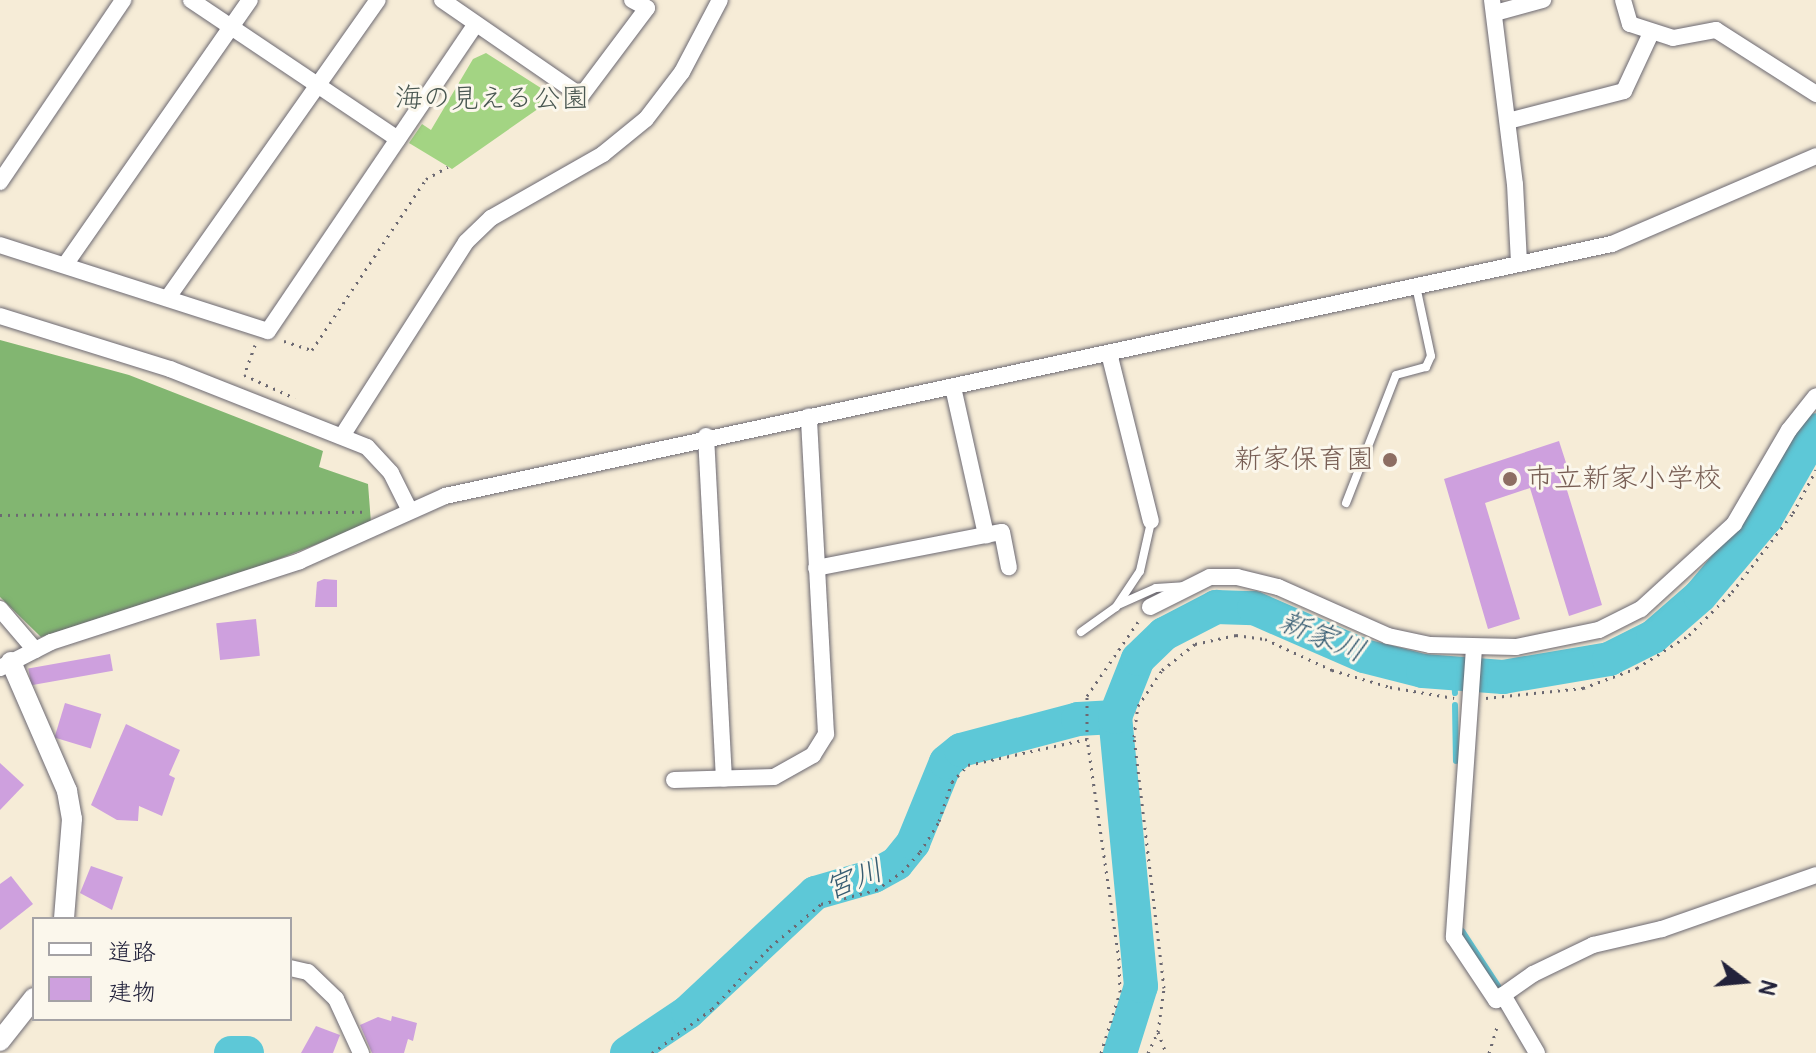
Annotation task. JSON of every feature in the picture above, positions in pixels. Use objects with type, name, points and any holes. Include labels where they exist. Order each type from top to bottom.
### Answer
[{"type":"street","points":[[0,182],[123,0]]},
{"type":"street","points":[[191,0],[398,139]]},
{"type":"street","points":[[65,265],[250,0]]},
{"type":"street","points":[[169,296],[378,0]]},
{"type":"street","points":[[442,0],[581,96],[647,8],[632,0]]},
{"type":"street","points":[[342,436],[466,242],[491,218],[603,154],[646,119],[682,72],[720,0]]},
{"type":"street","points":[[1519,264],[1508,121],[1494,7],[1543,0]]},
{"type":"street","points":[[1623,0],[1630,24],[1673,38],[1716,30],[1816,94]]},
{"type":"street","points":[[0,245],[169,296],[263,334],[475,25]]},
{"type":"street","points":[[1508,121],[1624,91],[1651,33]]},
{"type":"street","points":[[68,917],[72,819],[67,791],[6,665],[35,650],[300,561],[409,509],[706,436],[953,387],[1519,264],[1645,232],[1816,156]]},
{"type":"street","points":[[0,316],[170,369],[367,447],[391,473],[409,509]]},
{"type":"street","points":[[1109,353],[1151,521]]},
{"type":"street","points":[[953,387],[986,535]]},
{"type":"street","points":[[1150,607],[1210,577],[1237,577],[1278,587],[1388,636],[1474,648],[1553,643],[1599,630],[1641,609],[1734,524],[1789,430],[1816,396]]},
{"type":"street","points":[[674,780],[774,777],[813,755],[826,734],[809,416]]},
{"type":"street","points":[[706,436],[724,779]]},
{"type":"street","points":[[816,568],[1002,532],[1009,567]]},
{"type":"street","points":[[0,609],[35,650]]},
{"type":"street","points":[[1474,648],[1454,937],[1537,1053]]},
{"type":"street","points":[[1500,998],[1593,945],[1662,929],[1816,875]]},
{"type":"street","points":[[292,968],[308,972],[336,999],[361,1053]]},
{"type":"street","points":[[0,1041],[32,1001]]},
{"type":"lane","points":[[1346,503],[1396,375],[1426,367],[1431,356],[1416,286]]},
{"type":"lane","points":[[1116,607],[1140,571],[1151,521]]},
{"type":"lane","points":[[1081,632],[1116,607],[1156,588],[1187,586]]},
{"type":"path","points":[[284,389],[244,375],[263,334],[312,350],[426,179],[448,167]]},
{"type":"path","points":[[1148,1053],[1158,1032],[1164,988],[1134,737],[1138,706],[1162,670],[1195,644],[1236,635],[1265,639],[1332,670],[1390,687],[1470,699],[1583,688],[1637,668],[1689,635],[1732,592],[1776,536],[1816,470]]},
{"type":"path","points":[[0,515],[370,512]]},
{"type":"path","points":[[1101,1053],[1120,992],[1119,960],[1087,739],[1087,696],[1119,642],[1150,607]]},
{"type":"path","points":[[652,1053],[712,1009],[770,947],[821,904],[876,890],[902,872],[920,852],[939,821],[952,782],[968,765],[1087,739]]},
{"type":"path","points":[[1489,1053],[1500,1017],[1500,998]]},
{"type":"path","points":[[1158,1032],[1166,1053]]},
{"type":"green space","name":"海の見える公園","points":[[486,53],[555,97],[452,169],[409,143],[422,124],[431,130],[473,59]]},
{"type":"green space","points":[[0,340],[129,375],[323,451],[319,467],[368,484],[371,523],[266,564],[41,637],[0,597]]},
{"type":"building","points":[[1559,441],[1570,475],[1563,477],[1602,605],[1569,616],[1530,488],[1485,503],[1520,619],[1488,629],[1444,479]]},
{"type":"building","points":[[337,580],[337,607],[315,607],[317,582]]},
{"type":"building","points":[[256,619],[260,656],[220,660],[216,623]]},
{"type":"building","points":[[110,654],[113,671],[31,685],[28,668]]},
{"type":"building","points":[[65,703],[101,714],[91,749],[54,737]]},
{"type":"building","points":[[126,724],[180,750],[169,775],[175,778],[162,816],[139,806],[138,821],[117,820],[91,805]]},
{"type":"building","points":[[0,763],[24,785],[0,810]]},
{"type":"building","points":[[91,866],[123,877],[112,910],[80,893]]},
{"type":"building","points":[[11,876],[33,904],[0,930],[0,884]]},
{"type":"building","points":[[392,1016],[417,1023],[413,1041],[408,1039],[404,1053],[372,1053],[360,1025],[378,1017],[391,1021]]},
{"type":"building","points":[[316,1026],[340,1035],[333,1053],[301,1053]]},
{"type":"waterway","name":"新家川","points":[[1120,1053],[1141,986],[1115,717],[1138,659],[1164,634],[1216,607],[1254,608],[1364,656],[1423,671],[1503,677],[1609,659],[1653,637],[1700,596],[1766,518],[1816,430]]},
{"type":"waterway","points":[[1454,674],[1455,693]]},
{"type":"waterway","points":[[1455,705],[1456,761]]},
{"type":"waterway","name":"宮川","points":[[627,1053],[688,1012],[815,893],[874,876],[897,863],[913,843],[946,762],[961,750],[1078,719],[1115,717]]},
{"type":"waterway","points":[[1462,931],[1498,986]]},
{"type":"waterway","name":"宮川","points":[[231,1053],[247,1053]]},
{"type":"place","name":"新家保育園","points":[[1390,460]]},
{"type":"place","name":"市立新家小学校","points":[[1510,479]]}]
